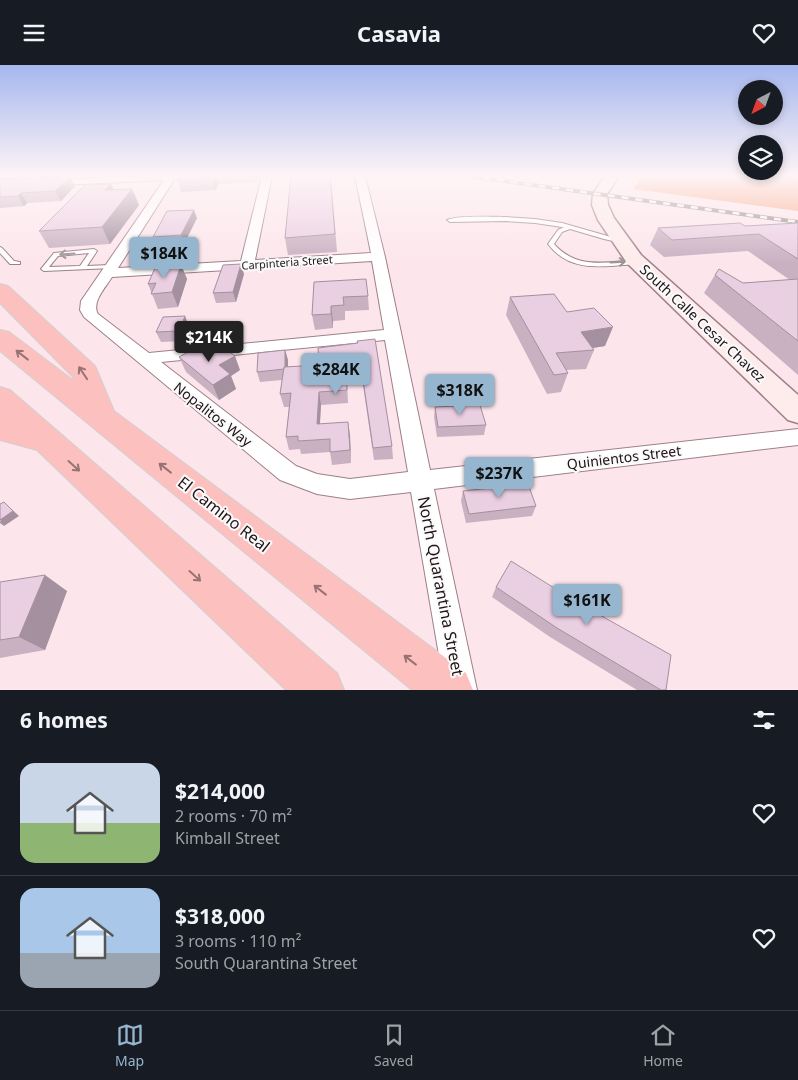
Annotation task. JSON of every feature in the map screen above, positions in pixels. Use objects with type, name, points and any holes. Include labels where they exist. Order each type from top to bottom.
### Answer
[{"type":"highway","points":[[0,291],[85,373],[102,418]]},
{"type":"highway","name":"El Camino Real","points":[[0,337],[449,690]]},
{"type":"highway","points":[[0,397],[320,690]]},
{"type":"highway","points":[[0,428],[45,439]]},
{"type":"street","name":"Nopalitos Way","points":[[149,205],[89,301],[89,314],[288,473],[317,484],[350,489],[420,481]]},
{"type":"street","points":[[248,265],[261,205]]},
{"type":"street","name":"North Quarantina Street","points":[[366,205],[461,690]]},
{"type":"street","name":"South Calle Cesar Chavez","points":[[600,205],[606,220],[637,261],[798,412]]},
{"type":"street","points":[[614,205],[612,216],[618,235]]},
{"type":"street","name":"Carpinteria Street","points":[[108,270],[248,265],[378,257]]},
{"type":"street","points":[[145,360],[156,357],[392,334]]},
{"type":"street","name":"Quinientos Street","points":[[420,481],[798,437]]},
{"type":"lane","points":[[450,220],[482,218],[569,227],[597,237],[618,235]]},
{"type":"lane","points":[[569,227],[560,231],[551,244],[560,255],[577,263],[637,261]]},
{"type":"lane","points":[[0,249],[12,263],[18,263]]},
{"type":"lane","points":[[82,268],[94,251],[56,254],[44,269],[82,268],[108,270]]},
{"type":"shaded area","points":[[754,205],[798,205],[798,211]]},
{"type":"building","points":[[65,205],[119,205],[102,227],[39,231]]},
{"type":"building","points":[[288,205],[333,205],[335,234],[285,238]]},
{"type":"building","points":[[194,210],[181,235],[153,237],[167,211]]},
{"type":"building","points":[[740,223],[745,226],[798,223],[798,259],[759,234],[672,240],[658,228]]},
{"type":"building","points":[[241,264],[233,292],[213,293],[223,265]]},
{"type":"building","points":[[181,265],[172,292],[151,294],[156,283],[148,284],[155,268]]},
{"type":"building","points":[[719,269],[743,283],[798,279],[798,341],[715,275]]},
{"type":"building","points":[[366,279],[368,296],[343,297],[344,305],[331,306],[331,314],[312,315],[314,282]]},
{"type":"building","points":[[554,294],[567,312],[594,308],[613,327],[581,332],[594,350],[556,353],[568,373],[554,375],[510,297]]},
{"type":"building","points":[[185,316],[179,331],[156,332],[163,317]]},
{"type":"building","points":[[375,339],[392,446],[373,448],[361,366],[346,368],[347,390],[319,392],[317,424],[348,422],[350,450],[330,452],[330,439],[298,441],[298,436],[286,437],[291,393],[280,394],[284,367],[319,365],[318,348]]},
{"type":"building","points":[[222,346],[235,356],[219,365],[230,374],[213,385],[179,357],[195,348],[205,355]]},
{"type":"building","points":[[285,350],[284,369],[257,372],[258,353]]},
{"type":"building","points":[[480,405],[486,425],[438,427],[435,407]]},
{"type":"building","points":[[528,484],[536,506],[469,514],[463,491]]},
{"type":"building","points":[[4,502],[13,511],[0,520],[0,504]]},
{"type":"building","points":[[511,561],[575,601],[671,655],[666,690],[661,690],[557,628],[496,587]]},
{"type":"building","points":[[45,575],[19,637],[0,640],[0,582]]},
{"type":"railway","points":[[678,205],[798,222]]}]
